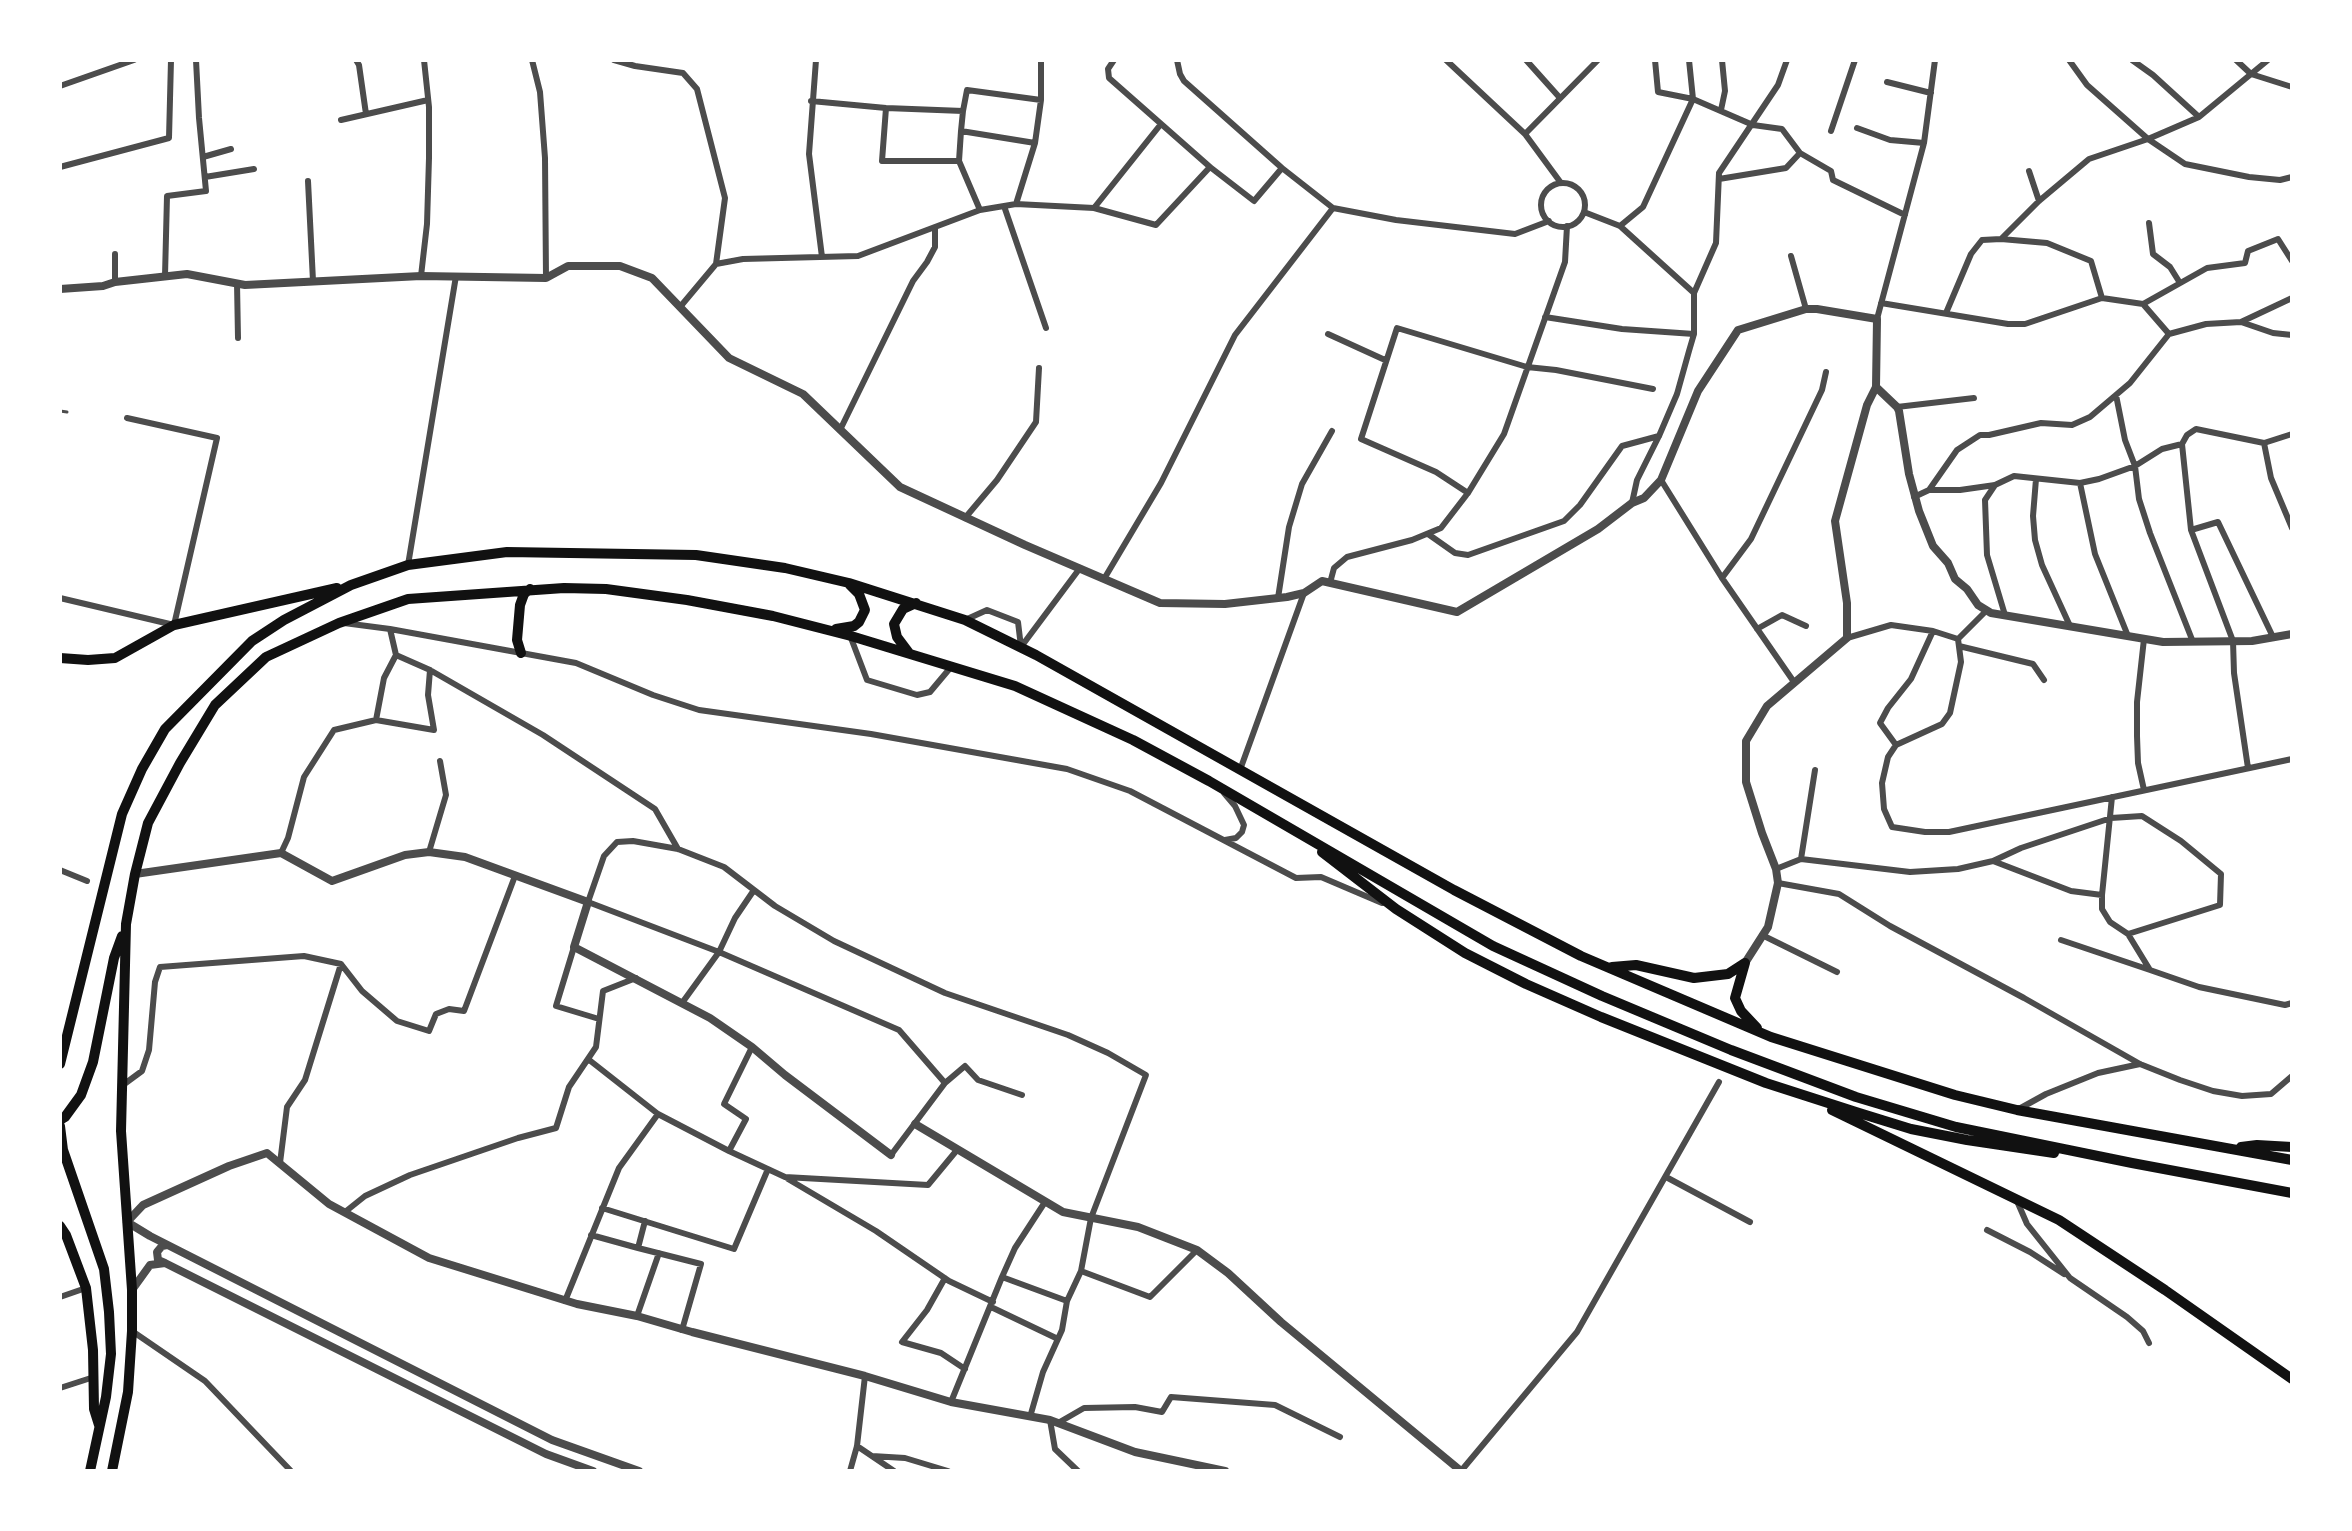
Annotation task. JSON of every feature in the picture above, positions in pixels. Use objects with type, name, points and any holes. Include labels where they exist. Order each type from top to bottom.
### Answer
[{"type":"main road","points":[[60,658],[115,658],[174,625],[351,585],[408,565],[507,552],[696,555],[785,568],[849,583],[965,620],[1021,647],[1454,890],[1581,956],[1762,1034],[1955,1095],[2017,1110],[2292,1160]]},
{"type":"main road","points":[[831,630],[854,626],[865,610],[859,594],[849,583]]},
{"type":"main road","points":[[60,1064],[122,814],[142,769],[165,729],[252,641],[284,620],[351,585]]},
{"type":"main road","points":[[521,653],[517,640],[520,605],[524,594],[530,589]]},
{"type":"main road","points":[[112,1471],[128,1392],[132,1331],[121,1087],[126,924],[148,823],[215,705],[266,657],[339,623],[408,599],[530,589],[606,589],[687,600],[831,630],[1015,686],[1133,740],[1493,946],[1731,1050],[1856,1097],[1956,1127],[2292,1193]]},
{"type":"main road","points":[[910,654],[897,637],[894,624],[903,609],[916,603]]},
{"type":"main road","points":[[1309,839],[1331,860],[1396,909],[1465,953],[1526,984],[1681,1049],[1805,1097],[1911,1129],[2033,1151],[2105,1157]]},
{"type":"main road","points":[[60,1120],[81,1095],[93,1062],[114,958],[126,924]]},
{"type":"main road","points":[[1608,967],[1636,965],[1694,978],[1728,974],[1745,963]]},
{"type":"main road","points":[[1745,963],[1735,998],[1741,1011],[1762,1034]]},
{"type":"main road","points":[[1805,1097],[2059,1220],[2292,1379]]},
{"type":"main road","points":[[60,1126],[63,1150],[104,1269],[109,1312],[111,1354],[106,1397],[90,1471]]},
{"type":"main road","points":[[2231,1148],[2257,1145],[2292,1147]]},
{"type":"main road","points":[[60,1226],[86,1288],[93,1350],[94,1409],[99,1427]]},
{"type":"street","points":[[60,86],[134,60]]},
{"type":"street","points":[[60,167],[169,138],[171,60]]},
{"type":"street","points":[[165,276],[167,196],[206,191],[196,60]]},
{"type":"street","points":[[356,60],[366,114]]},
{"type":"street","points":[[421,276],[427,224],[428,100],[424,60]]},
{"type":"street","points":[[532,60],[540,92],[545,158],[546,278]]},
{"type":"street","points":[[614,60],[683,73],[697,89],[725,198],[716,264],[680,307]]},
{"type":"street","points":[[816,60],[809,154],[822,257]]},
{"type":"street","points":[[1016,204],[1035,143],[1041,100],[1041,60]]},
{"type":"street","points":[[1114,60],[1108,69],[1109,78],[1210,167],[1254,201],[1282,168]]},
{"type":"street","points":[[1177,60],[1184,81],[1282,168],[1333,208],[1396,220],[1515,234],[1549,221]]},
{"type":"street","points":[[1446,60],[1525,134],[1561,183]]},
{"type":"street","points":[[1526,60],[1560,98]]},
{"type":"street","points":[[1525,134],[1598,60]]},
{"type":"street","points":[[1655,60],[1658,92],[1693,99],[1753,125],[1782,129],[1800,153],[1831,171],[1833,180],[1905,215]]},
{"type":"street","points":[[1620,226],[1643,207],[1693,99],[1689,60]]},
{"type":"street","points":[[1721,110],[1725,91],[1722,60]]},
{"type":"street","points":[[1632,503],[1637,480],[1677,394],[1694,334],[1694,293],[1716,243],[1719,173],[1778,85],[1787,60]]},
{"type":"street","points":[[1831,131],[1855,60]]},
{"type":"street","points":[[1847,638],[1847,603],[1835,521],[1867,405],[1876,387],[1877,319],[1924,143],[1935,60]]},
{"type":"street","points":[[2069,60],[2087,85],[2148,139],[2185,164],[2249,177],[2280,180],[2292,177]]},
{"type":"street","points":[[2132,60],[2199,117]]},
{"type":"street","points":[[2236,60],[2251,74],[2292,87]]},
{"type":"street","points":[[2001,239],[2039,201],[2089,159],[2199,117],[2268,60]]},
{"type":"street","points":[[1887,82],[1931,93]]},
{"type":"street","points":[[980,210],[959,161],[967,90],[1041,100]]},
{"type":"street","points":[[341,120],[428,100]]},
{"type":"street","points":[[811,101],[963,111]]},
{"type":"street","points":[[886,108],[882,161],[959,161]]},
{"type":"street","points":[[1094,208],[1161,124]]},
{"type":"street","points":[[1857,128],[1890,140],[1924,143]]},
{"type":"street","points":[[961,131],[1035,143]]},
{"type":"street","points":[[203,157],[231,149]]},
{"type":"street","points":[[1719,179],[1786,168],[1800,153]]},
{"type":"street","points":[[716,264],[743,259],[858,256],[980,210],[1016,204],[1094,208],[1156,225],[1210,167]]},
{"type":"street","points":[[205,177],[254,169]]},
{"type":"street","points":[[2029,171],[2039,201]]},
{"type":"street","points":[[308,181],[313,281]]},
{"type":"street","points":[[1570,184],[1582,194],[1584,212],[1580,219],[1560,226],[1549,221],[1542,209],[1543,196],[1553,185],[1570,184]]},
{"type":"street","points":[[1004,206],[1046,328]]},
{"type":"street","points":[[1104,579],[1161,483],[1235,335],[1333,208]]},
{"type":"street","points":[[1584,212],[1620,226],[1694,293]]},
{"type":"street","points":[[2149,223],[2153,254],[2170,267],[2180,283]]},
{"type":"street","points":[[1330,583],[1334,568],[1347,557],[1412,540],[1441,528],[1468,493],[1504,434],[1565,262],[1567,226]]},
{"type":"street","points":[[840,430],[913,281],[935,247],[935,227]]},
{"type":"street","points":[[1881,303],[2008,324],[2025,324],[2102,298],[2143,304],[2207,268],[2245,263],[2248,251],[2278,239],[2292,261]]},
{"type":"street","points":[[1946,313],[1971,254],[1982,240],[2047,243],[2091,261],[2102,298]]},
{"type":"street","points":[[115,254],[115,282]]},
{"type":"street","points":[[1791,256],[1806,309]]},
{"type":"street","points":[[60,289],[187,274],[245,285],[421,276],[546,278],[568,266],[620,266],[652,278],[729,358],[803,394],[900,487],[1160,603],[1225,604],[1278,598],[1304,593],[1322,581],[1457,612],[1598,529],[1632,503],[1644,498],[1661,480],[1698,391],[1738,330],[1806,309],[1877,319]]},
{"type":"street","points":[[408,565],[456,276]]},
{"type":"street","points":[[237,283],[238,338]]},
{"type":"street","points":[[1929,490],[1957,450],[1980,435],[2041,423],[2072,425],[2090,417],[2130,383],[2169,334],[2206,324],[2241,322],[2292,298]]},
{"type":"street","points":[[2143,304],[2169,334]]},
{"type":"street","points":[[1545,317],[1622,329],[1694,334]]},
{"type":"street","points":[[2241,322],[2273,333],[2292,335]]},
{"type":"street","points":[[1468,493],[1436,472],[1361,439],[1397,328],[1527,367],[1653,389]]},
{"type":"street","points":[[1328,334],[1385,360]]},
{"type":"street","points":[[965,518],[997,480],[1036,422],[1039,368]]},
{"type":"street","points":[[1722,578],[1751,539],[1822,390],[1826,372]]},
{"type":"street","points":[[1876,387],[1897,407],[1914,497],[1933,546],[1948,563],[1955,579],[1967,589],[1974,601],[1987,610],[2163,642],[2233,641],[2292,634]]},
{"type":"street","points":[[2116,395],[2125,440],[2135,466],[2139,499],[2193,642]]},
{"type":"street","points":[[1897,407],[1974,398]]},
{"type":"street","points":[[60,598],[174,625],[217,438],[127,418]]},
{"type":"street","points":[[2248,768],[2234,673],[2233,641],[2191,530],[2182,444],[2187,435],[2196,429],[2264,443],[2292,434]]},
{"type":"street","points":[[1278,598],[1289,527],[1302,484],[1332,431]]},
{"type":"street","points":[[1428,534],[1455,553],[1468,555],[1564,521],[1580,505],[1622,446],[1659,436]]},
{"type":"street","points":[[2264,443],[2271,478],[2292,528]]},
{"type":"street","points":[[1914,497],[1929,490],[1995,485],[2014,476],[2080,483],[2135,466],[2162,449],[2182,444]]},
{"type":"street","points":[[2036,479],[2035,540],[2042,565],[2070,626]]},
{"type":"street","points":[[1661,480],[1722,578],[1794,682]]},
{"type":"street","points":[[2080,483],[2095,554],[2128,636]]},
{"type":"street","points":[[1995,485],[1985,500],[1987,555],[2005,615]]},
{"type":"street","points":[[2191,530],[2218,522],[2273,637]]},
{"type":"street","points":[[1021,647],[1080,568]]},
{"type":"street","points":[[1240,770],[1304,593]]},
{"type":"street","points":[[965,620],[987,610],[1018,622],[1021,647]]},
{"type":"street","points":[[1958,643],[1987,610]]},
{"type":"street","points":[[1757,629],[1782,615],[1806,626]]},
{"type":"street","points":[[339,623],[390,629],[576,663],[653,695],[699,710],[871,734],[1067,769],[1130,791],[1296,878],[1321,877],[1396,909]]},
{"type":"street","points":[[1745,963],[1768,927],[1778,883],[1746,782],[1746,741],[1767,706],[1847,638],[1891,625],[1933,631],[1958,643],[2033,664],[2044,680]]},
{"type":"street","points":[[376,720],[384,678],[396,655],[390,629]]},
{"type":"street","points":[[1896,745],[1880,723],[1911,679],[1933,631]]},
{"type":"street","points":[[851,636],[867,680],[892,688],[917,695],[930,692],[951,667]]},
{"type":"street","points":[[2144,639],[2137,702],[2138,763],[2144,790]]},
{"type":"street","points":[[1958,643],[1961,662],[1950,713],[1942,724],[1896,745],[1888,757],[1882,783],[1884,809],[1892,827],[1949,832],[2292,759]]},
{"type":"street","points":[[396,655],[430,670],[543,735],[655,809],[678,849]]},
{"type":"street","points":[[281,853],[304,777],[334,730],[376,720],[434,730],[428,695],[430,670]]},
{"type":"street","points":[[429,852],[446,795],[440,761]]},
{"type":"street","points":[[1801,859],[1815,770]]},
{"type":"street","points":[[1219,787],[1235,806],[1244,825],[1236,838],[1225,840]]},
{"type":"street","points":[[2112,797],[2102,909],[2110,922],[2128,934],[2150,970]]},
{"type":"street","points":[[1776,869],[1801,859],[1910,872],[1958,869],[1993,861],[2021,848],[2111,818],[2142,816],[2181,841],[2221,874],[2220,905],[2128,934]]},
{"type":"street","points":[[599,1019],[556,1006],[604,856],[617,842],[633,841],[678,849],[724,867],[775,906],[834,941],[945,993],[1068,1035],[1146,1075],[1091,1218],[1081,1271],[1067,1301],[1062,1330],[1043,1372],[1030,1417]]},
{"type":"street","points":[[135,874],[281,853],[332,881],[405,855],[429,852],[465,857],[719,952],[899,1030],[945,1083]]},
{"type":"street","points":[[1993,861],[2071,891],[2102,895]]},
{"type":"street","points":[[60,870],[87,881]]},
{"type":"street","points":[[121,1087],[142,1071],[149,1050],[155,982],[160,967],[304,956],[341,964],[362,991],[397,1021],[429,1031],[436,1014],[449,1009],[464,1011],[515,876]]},
{"type":"street","points":[[1778,883],[1839,894],[1890,926],[2140,1064],[2213,1091],[2242,1096],[2271,1094],[2292,1076]]},
{"type":"street","points":[[682,1003],[719,952],[735,918],[754,890]]},
{"type":"street","points":[[1762,935],[1837,972]]},
{"type":"street","points":[[2061,940],[2199,987],[2285,1005],[2292,1003]]},
{"type":"street","points":[[574,947],[710,1018],[891,1155],[945,1083],[965,1066],[978,1080],[1022,1095]]},
{"type":"street","points":[[280,1163],[287,1107],[305,1080],[341,964]]},
{"type":"street","points":[[345,1212],[365,1196],[410,1175],[556,1128],[569,1087],[596,1047],[603,991],[636,978]]},
{"type":"street","points":[[729,1151],[746,1119],[724,1104],[752,1047]]},
{"type":"street","points":[[588,1059],[658,1114],[785,1177],[876,1231],[945,1278],[1058,1339]]},
{"type":"street","points":[[2017,1110],[2046,1094],[2098,1073],[2140,1064]]},
{"type":"street","points":[[915,1124],[1063,1212],[1138,1227],[1197,1250],[1461,1471],[1577,1332],[1719,1082]]},
{"type":"street","points":[[565,1301],[619,1168],[658,1114]]},
{"type":"street","points":[[785,1177],[928,1185],[957,1150]]},
{"type":"street","points":[[639,1471],[552,1440],[127,1222],[143,1205],[229,1166],[267,1153],[329,1204],[429,1258],[565,1301],[637,1316],[951,1402],[1054,1422],[1135,1452],[1225,1471]]},
{"type":"street","points":[[602,1208],[734,1249],[768,1169]]},
{"type":"street","points":[[1666,1177],[1750,1222]]},
{"type":"street","points":[[2017,1201],[2027,1224],[2070,1278]]},
{"type":"street","points":[[951,1402],[1015,1248],[1045,1202]]},
{"type":"street","points":[[638,1248],[645,1221]]},
{"type":"street","points":[[1987,1230],[2030,1252],[2127,1317],[2143,1331],[2149,1343]]},
{"type":"street","points":[[591,1235],[701,1264],[682,1330]]},
{"type":"street","points":[[168,1244],[157,1252],[158,1260],[546,1454],[593,1471]]},
{"type":"street","points":[[1081,1271],[1150,1297],[1197,1250]]},
{"type":"street","points":[[637,1316],[659,1253]]},
{"type":"street","points":[[132,1290],[150,1265],[165,1263]]},
{"type":"street","points":[[1002,1277],[1067,1301]]},
{"type":"street","points":[[945,1278],[927,1310],[902,1342],[941,1353],[965,1369]]},
{"type":"street","points":[[60,1297],[86,1288]]},
{"type":"street","points":[[277,1320],[285,1304]]},
{"type":"street","points":[[132,1331],[205,1381],[291,1471]]},
{"type":"street","points":[[344,1353],[353,1339]]},
{"type":"street","points":[[850,1471],[857,1446],[865,1376]]},
{"type":"street","points":[[60,1388],[94,1377]]},
{"type":"street","points":[[1054,1422],[1084,1408],[1135,1407],[1162,1412],[1171,1397],[1275,1405],[1340,1437]]},
{"type":"street","points":[[478,1420],[485,1406]]},
{"type":"street","points":[[1054,1422],[1055,1449],[1078,1471]]},
{"type":"street","points":[[857,1446],[894,1471]]},
{"type":"street","points":[[872,1456],[905,1458],[948,1471]]},
{"type":"lane","points":[[60,411],[67,412]]}]
